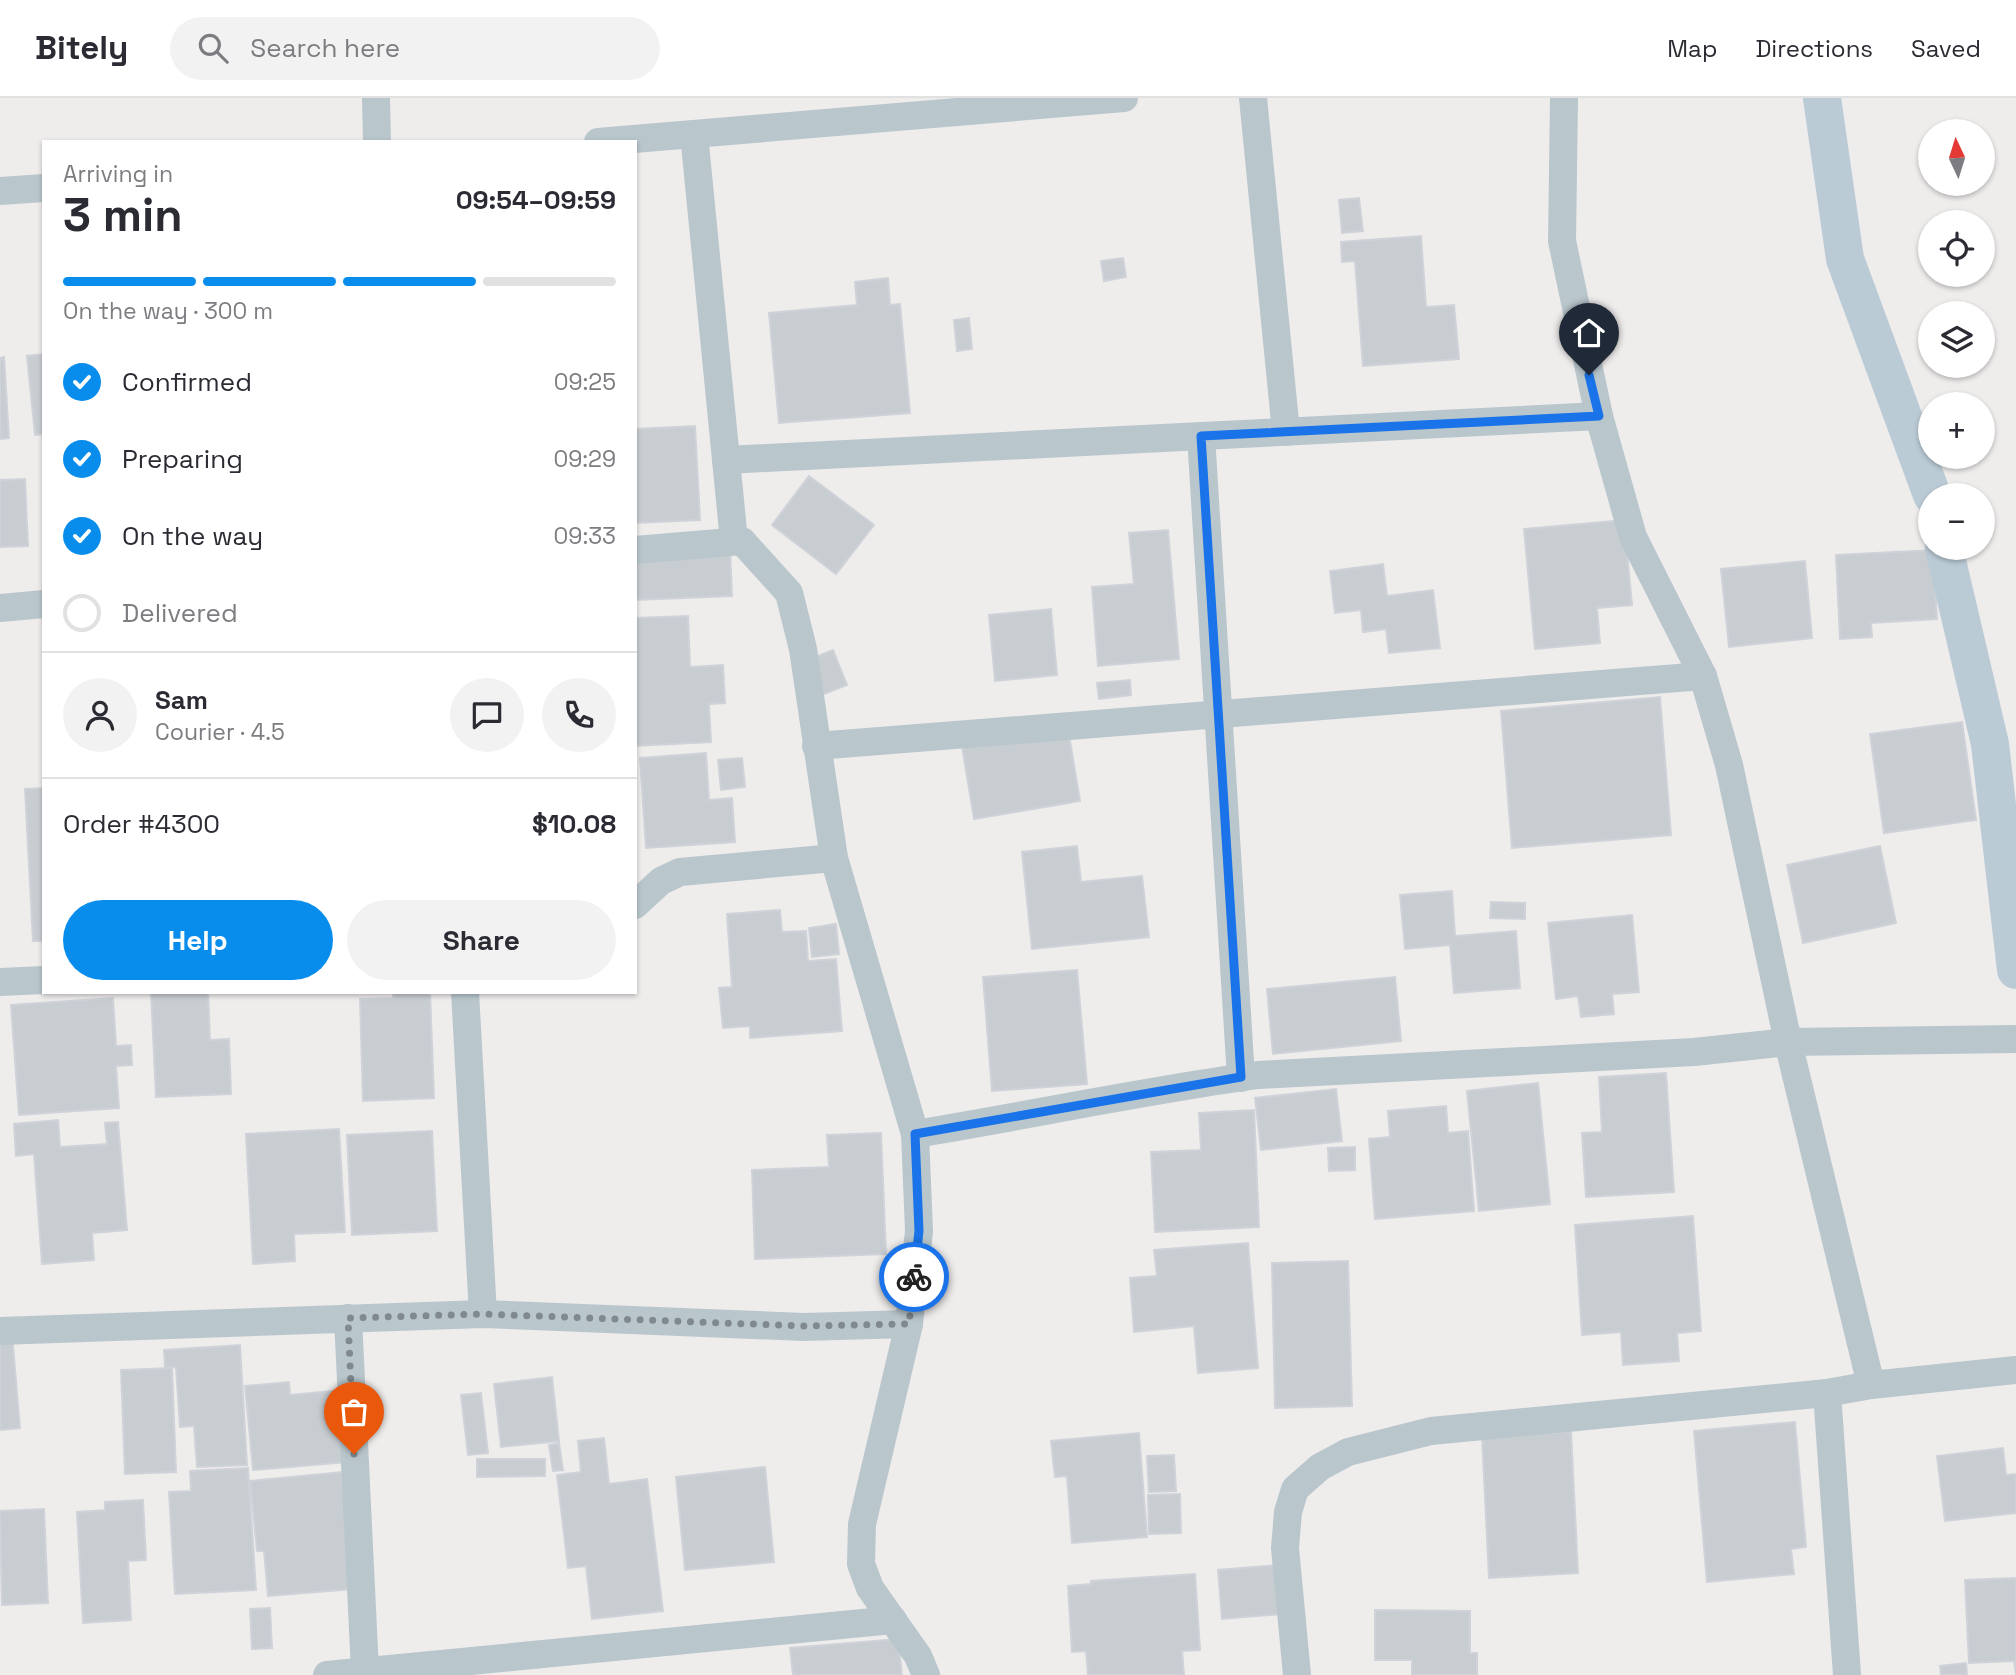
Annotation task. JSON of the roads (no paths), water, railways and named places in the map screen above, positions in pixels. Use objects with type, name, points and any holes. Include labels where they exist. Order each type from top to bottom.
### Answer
[{"type":"street","points":[[376,98],[377,140]]},
{"type":"street","points":[[622,140],[694,134],[857,109],[1124,98]]},
{"type":"street","points":[[1253,98],[1286,432]]},
{"type":"street","points":[[1563,98],[1562,241],[1599,416],[1633,537],[1703,676],[1729,765],[1788,1042],[1871,1385]]},
{"type":"street","points":[[1822,98],[1845,259],[1928,483]]},
{"type":"street","points":[[694,134],[734,541]]},
{"type":"street","points":[[0,191],[42,188]]},
{"type":"street","points":[[726,460],[1599,416]]},
{"type":"street","points":[[1201,436],[1241,1077]]},
{"type":"street","points":[[637,550],[742,541],[789,593],[803,649],[834,858],[915,1134],[919,1231],[909,1324],[862,1524],[863,1576],[918,1656],[926,1675]]},
{"type":"street","points":[[1947,560],[1990,744],[2016,970]]},
{"type":"street","points":[[0,608],[42,604]]},
{"type":"street","points":[[817,746],[1703,676]]},
{"type":"street","points":[[637,903],[661,881],[680,872],[834,858]]},
{"type":"street","points":[[0,982],[42,981]]},
{"type":"street","points":[[464,994],[483,1314]]},
{"type":"street","points":[[915,1134],[1241,1077],[1693,1052],[1788,1042],[2016,1038]]},
{"type":"street","points":[[0,1331],[483,1314],[804,1326],[909,1324]]},
{"type":"street","points":[[348,1318],[365,1671]]},
{"type":"street","points":[[1297,1675],[1285,1548],[1288,1512],[1295,1489],[1320,1467],[1338,1457],[1432,1431],[1827,1393],[1871,1385],[2016,1370]]},
{"type":"street","points":[[1827,1393],[1847,1675]]},
{"type":"street","points":[[327,1675],[893,1620]]}]
